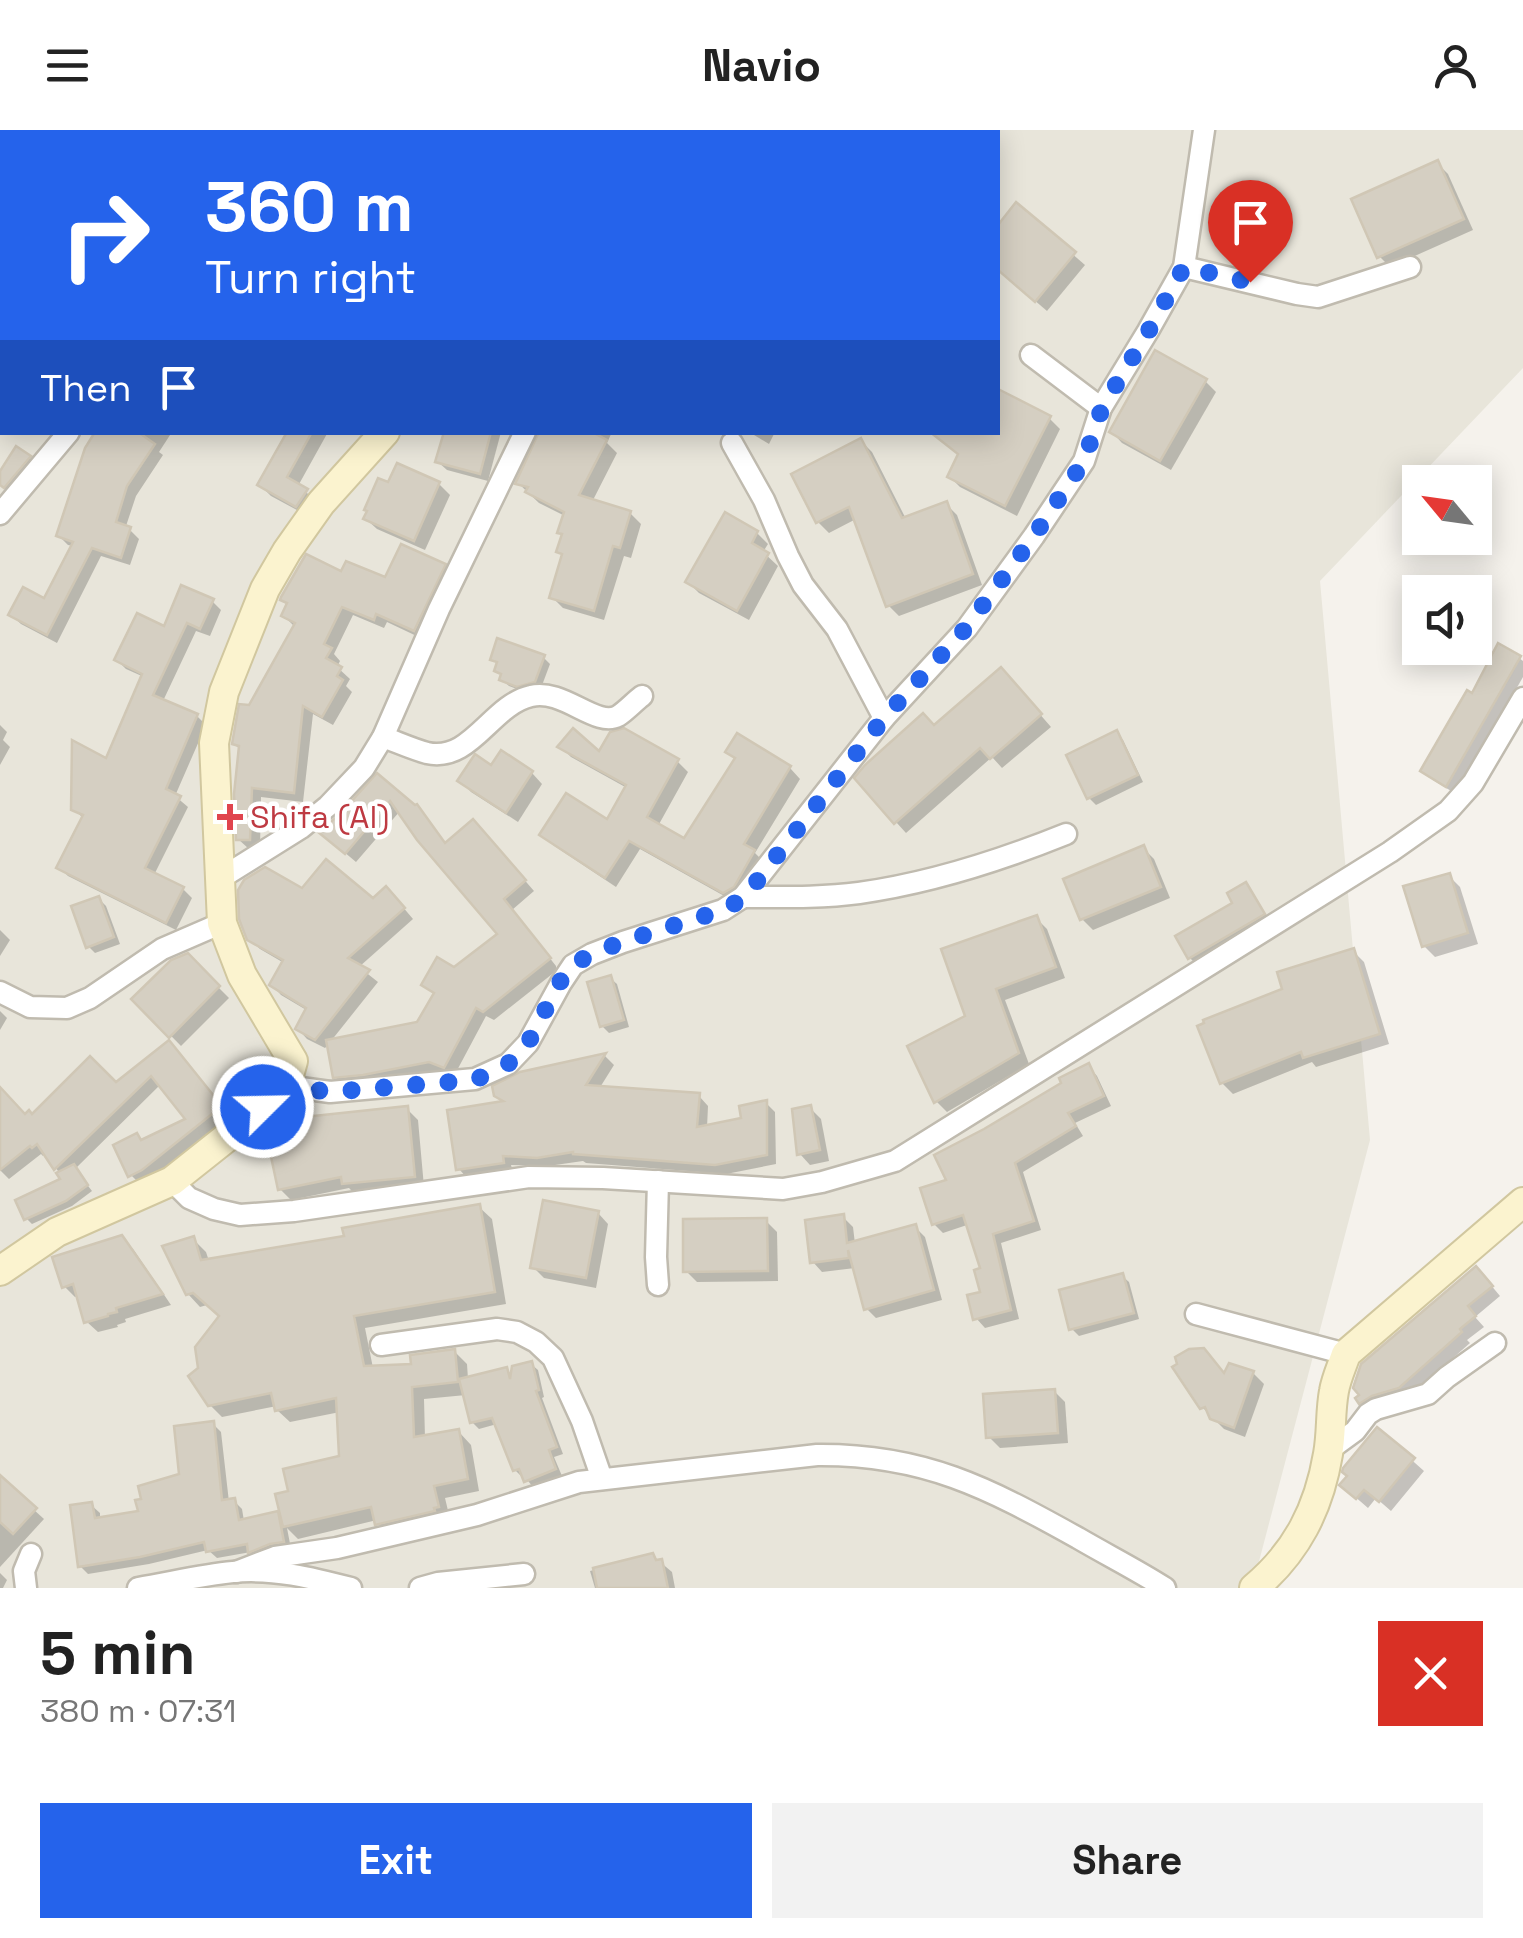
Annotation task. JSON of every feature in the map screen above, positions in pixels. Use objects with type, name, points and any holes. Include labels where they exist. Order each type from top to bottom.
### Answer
[{"type":"main road","points":[[0,1272],[57,1232],[172,1181],[286,1086],[294,1061],[242,975],[222,923],[214,743],[224,692],[265,590],[321,503],[382,435]]},
{"type":"main road","points":[[1254,1588],[1293,1546],[1312,1514],[1329,1450],[1334,1391],[1346,1354],[1523,1202]]},
{"type":"street","points":[[286,1086],[330,1092],[475,1080],[508,1064],[528,1043],[572,965],[622,942],[723,910],[744,898],[884,718],[966,628],[1084,461],[1102,408],[1184,267],[1204,130]]},
{"type":"street","points":[[1184,267],[1318,297],[1410,267]]},
{"type":"street","points":[[1031,355],[1102,408]]},
{"type":"street","points":[[0,514],[67,435]]},
{"type":"street","points":[[220,878],[301,828],[364,768],[383,737],[439,609],[524,435]]},
{"type":"street","points":[[732,443],[764,500],[803,585],[836,629],[884,718]]},
{"type":"street","points":[[383,737],[429,754],[444,754],[460,749],[500,712],[531,696],[556,696],[608,718],[618,716],[642,696]]},
{"type":"street","points":[[172,1181],[189,1198],[214,1210],[240,1215],[294,1212],[530,1177],[783,1188],[822,1182],[895,1160],[1390,852],[1448,811],[1473,784],[1523,698]]},
{"type":"street","points":[[744,898],[857,893],[909,884],[1012,856],[1066,834]]},
{"type":"street","points":[[0,992],[30,1007],[67,1008],[90,998],[162,949],[222,923]]},
{"type":"street","points":[[658,1182],[658,1285]]},
{"type":"street","points":[[1196,1314],[1346,1354]]},
{"type":"street","points":[[380,1345],[497,1329],[517,1332],[536,1342],[553,1358],[582,1421],[602,1479]]},
{"type":"street","points":[[1329,1450],[1355,1431],[1368,1414],[1428,1394],[1495,1343]]},
{"type":"street","points":[[138,1588],[236,1572],[275,1557],[337,1548],[458,1520],[579,1482],[856,1454],[927,1467],[972,1483],[1165,1588]]},
{"type":"street","points":[[26,1588],[24,1572],[31,1554]]},
{"type":"street","points":[[236,1572],[316,1579],[351,1588]]},
{"type":"street","points":[[420,1588],[524,1574]]},
{"type":"shaded area","points":[[1000,130],[1523,130],[1523,368],[1431,465],[1402,465],[1402,495],[1320,581],[1370,1140],[1252,1588],[0,1588],[0,435],[1000,435]]},
{"type":"building","points":[[1438,160],[1464,219],[1377,258],[1351,199]]},
{"type":"building","points":[[1016,202],[1076,252],[1035,302],[1000,272],[1000,222]]},
{"type":"building","points":[[1155,350],[1207,379],[1160,461],[1109,432]]},
{"type":"building","points":[[1000,390],[1051,416],[1005,506],[947,477],[958,454],[934,435],[1000,435]]},
{"type":"building","points":[[93,435],[142,435],[155,444],[127,486],[116,522],[131,527],[121,558],[92,548],[47,635],[8,615],[23,587],[44,598],[73,542],[56,536],[85,448]]},
{"type":"building","points":[[285,435],[310,435],[287,477],[308,489],[296,507],[257,485]]},
{"type":"building","points":[[443,435],[490,435],[480,474],[435,462]]},
{"type":"building","points":[[538,435],[598,435],[607,440],[579,495],[631,511],[620,548],[613,546],[594,611],[549,598],[562,554],[556,552],[564,512],[525,492],[528,487],[515,484]]},
{"type":"building","points":[[861,438],[902,518],[947,501],[973,574],[886,607],[849,507],[816,523],[791,474]]},
{"type":"building","points":[[16,446],[31,456],[4,488],[0,485],[0,471]]},
{"type":"building","points":[[397,463],[440,482],[414,541],[363,519],[378,478],[388,482]]},
{"type":"building","points":[[725,512],[758,531],[752,543],[769,553],[737,611],[685,582]]},
{"type":"building","points":[[401,544],[446,564],[414,631],[376,614],[374,620],[342,607],[324,644],[332,648],[326,658],[342,667],[337,676],[343,680],[322,717],[303,706],[294,793],[252,788],[250,840],[236,840],[234,794],[239,746],[232,744],[239,704],[249,705],[295,623],[281,616],[287,603],[281,597],[306,554],[341,571],[346,561],[385,577]]},
{"type":"building","points":[[181,585],[214,599],[200,629],[187,623],[153,695],[198,714],[166,789],[181,796],[145,868],[184,887],[166,923],[56,868],[83,815],[71,810],[72,740],[106,758],[142,674],[114,660],[137,613],[164,626]]},
{"type":"building","points":[[497,638],[545,655],[535,682],[517,687],[499,680],[501,674],[494,671],[497,662],[490,660]]},
{"type":"building","points":[[1498,643],[1521,656],[1446,787],[1420,771],[1467,690],[1472,693],[1487,665],[1492,665]]},
{"type":"building","points":[[1001,667],[1042,714],[990,759],[980,748],[894,824],[854,778],[923,713],[934,725]]},
{"type":"building","points":[[573,728],[599,751],[610,732],[624,728],[679,759],[647,817],[684,838],[735,758],[725,752],[737,733],[791,766],[744,844],[755,850],[734,887],[723,893],[629,841],[605,878],[539,835],[566,793],[607,819],[626,785],[557,747]]},
{"type":"building","points":[[1117,730],[1138,775],[1087,799],[1066,755]]},
{"type":"building","points":[[501,750],[533,771],[506,813],[457,781],[475,754],[491,765]]},
{"type":"building","points":[[377,773],[417,804],[445,843],[473,819],[526,880],[504,899],[551,958],[483,1012],[476,1008],[444,1068],[429,1062],[333,1078],[326,1040],[417,1022],[434,993],[421,985],[437,957],[454,967],[497,934],[417,840],[390,801],[345,854],[318,832]]},
{"type":"building","points":[[1144,845],[1161,887],[1080,920],[1063,879]]},
{"type":"building","points":[[326,859],[373,898],[386,886],[405,908],[348,958],[370,970],[315,1040],[295,1029],[306,1008],[269,985],[283,960],[247,940],[239,919],[238,890],[244,880],[265,867],[302,888]]},
{"type":"building","points":[[1450,873],[1468,933],[1422,947],[1403,886]]},
{"type":"building","points":[[1246,882],[1265,914],[1188,959],[1175,936],[1232,903],[1227,893]]},
{"type":"building","points":[[99,896],[114,937],[86,948],[71,906]]},
{"type":"building","points":[[1037,915],[1056,967],[996,989],[1019,1053],[934,1103],[907,1046],[965,1016],[941,949]]},
{"type":"building","points":[[1354,948],[1380,1034],[1303,1058],[1301,1052],[1220,1084],[1197,1026],[1203,1020],[1282,989],[1277,972]]},
{"type":"building","points":[[188,953],[220,986],[169,1038],[131,999],[171,960]]},
{"type":"building","points":[[611,975],[624,1020],[600,1027],[587,982]]},
{"type":"building","points":[[169,1040],[222,1106],[142,1170],[128,1177],[113,1145],[137,1133],[141,1140],[185,1119],[151,1076],[54,1170],[37,1144],[0,1170],[0,1087],[25,1114],[29,1110],[32,1114],[90,1056],[116,1082]]},
{"type":"building","points":[[606,1053],[586,1085],[700,1093],[697,1127],[741,1118],[739,1106],[767,1100],[767,1155],[715,1165],[573,1152],[537,1158],[503,1156],[504,1163],[456,1170],[447,1110],[503,1101],[494,1096],[492,1086],[520,1072]]},
{"type":"building","points":[[1089,1063],[1104,1096],[1068,1113],[1076,1126],[1015,1163],[1034,1221],[993,1234],[1011,1310],[973,1320],[967,1295],[980,1292],[974,1270],[980,1268],[963,1215],[932,1225],[920,1188],[946,1180],[934,1155],[984,1129],[1061,1083],[1059,1078]]},
{"type":"building","points":[[811,1105],[820,1150],[797,1155],[792,1109]]},
{"type":"building","points":[[408,1106],[415,1177],[342,1184],[341,1177],[278,1190],[265,1128],[268,1125],[285,1119]]},
{"type":"building","points":[[74,1164],[88,1185],[66,1201],[24,1220],[15,1200],[60,1179],[56,1173]]},
{"type":"building","points":[[543,1200],[599,1211],[586,1278],[530,1268]]},
{"type":"building","points":[[480,1204],[495,1292],[354,1316],[364,1366],[411,1364],[410,1355],[455,1349],[458,1382],[412,1387],[414,1437],[459,1429],[468,1479],[434,1486],[439,1507],[435,1511],[375,1525],[371,1507],[283,1527],[275,1494],[288,1491],[283,1469],[339,1456],[336,1398],[275,1411],[271,1393],[208,1406],[188,1376],[198,1368],[195,1347],[219,1316],[193,1293],[186,1295],[162,1246],[194,1236],[201,1260],[344,1236],[342,1228]]},
{"type":"building","points":[[844,1214],[847,1243],[916,1224],[934,1290],[864,1310],[848,1250],[849,1258],[810,1263],[805,1220]]},
{"type":"building","points":[[767,1218],[768,1271],[683,1272],[683,1219]]},
{"type":"building","points":[[122,1235],[163,1294],[116,1308],[117,1312],[84,1323],[73,1284],[62,1288],[52,1257]]},
{"type":"building","points":[[1476,1266],[1493,1286],[1468,1306],[1476,1316],[1399,1388],[1359,1404],[1355,1398],[1359,1395],[1353,1388],[1361,1364]]},
{"type":"building","points":[[1123,1273],[1134,1313],[1069,1330],[1059,1290]]},
{"type":"building","points":[[1204,1348],[1224,1373],[1229,1363],[1254,1371],[1234,1428],[1210,1419],[1205,1407],[1200,1409],[1172,1367],[1177,1364],[1175,1357],[1189,1349]]},
{"type":"building","points":[[532,1361],[539,1390],[536,1391],[557,1447],[549,1450],[556,1469],[524,1482],[519,1469],[513,1471],[492,1418],[470,1423],[459,1379],[507,1367],[510,1379],[512,1366]]},
{"type":"building","points":[[1055,1389],[1058,1433],[986,1438],[983,1394]]},
{"type":"building","points":[[214,1421],[222,1500],[235,1498],[239,1520],[278,1511],[284,1542],[248,1553],[247,1544],[206,1552],[204,1542],[78,1567],[70,1505],[92,1502],[95,1518],[138,1511],[138,1486],[179,1474],[174,1426]]},
{"type":"building","points":[[1377,1427],[1415,1458],[1379,1502],[1364,1490],[1356,1499],[1339,1485],[1347,1476],[1343,1468]]},
{"type":"building","points":[[0,1475],[37,1508],[13,1534],[0,1522]]},
{"type":"building","points":[[653,1553],[656,1560],[662,1559],[668,1588],[597,1588],[593,1568]]},
{"type":"place","name":"Shifa (Al)","points":[[230,817]]},
{"type":"route","points":[[263,1107],[286,1086],[330,1092],[475,1080],[508,1064],[528,1043],[572,965],[622,942],[723,910],[744,898],[884,718],[966,628],[1034,536],[1084,461],[1102,408],[1184,267],[1250,282]]}]
